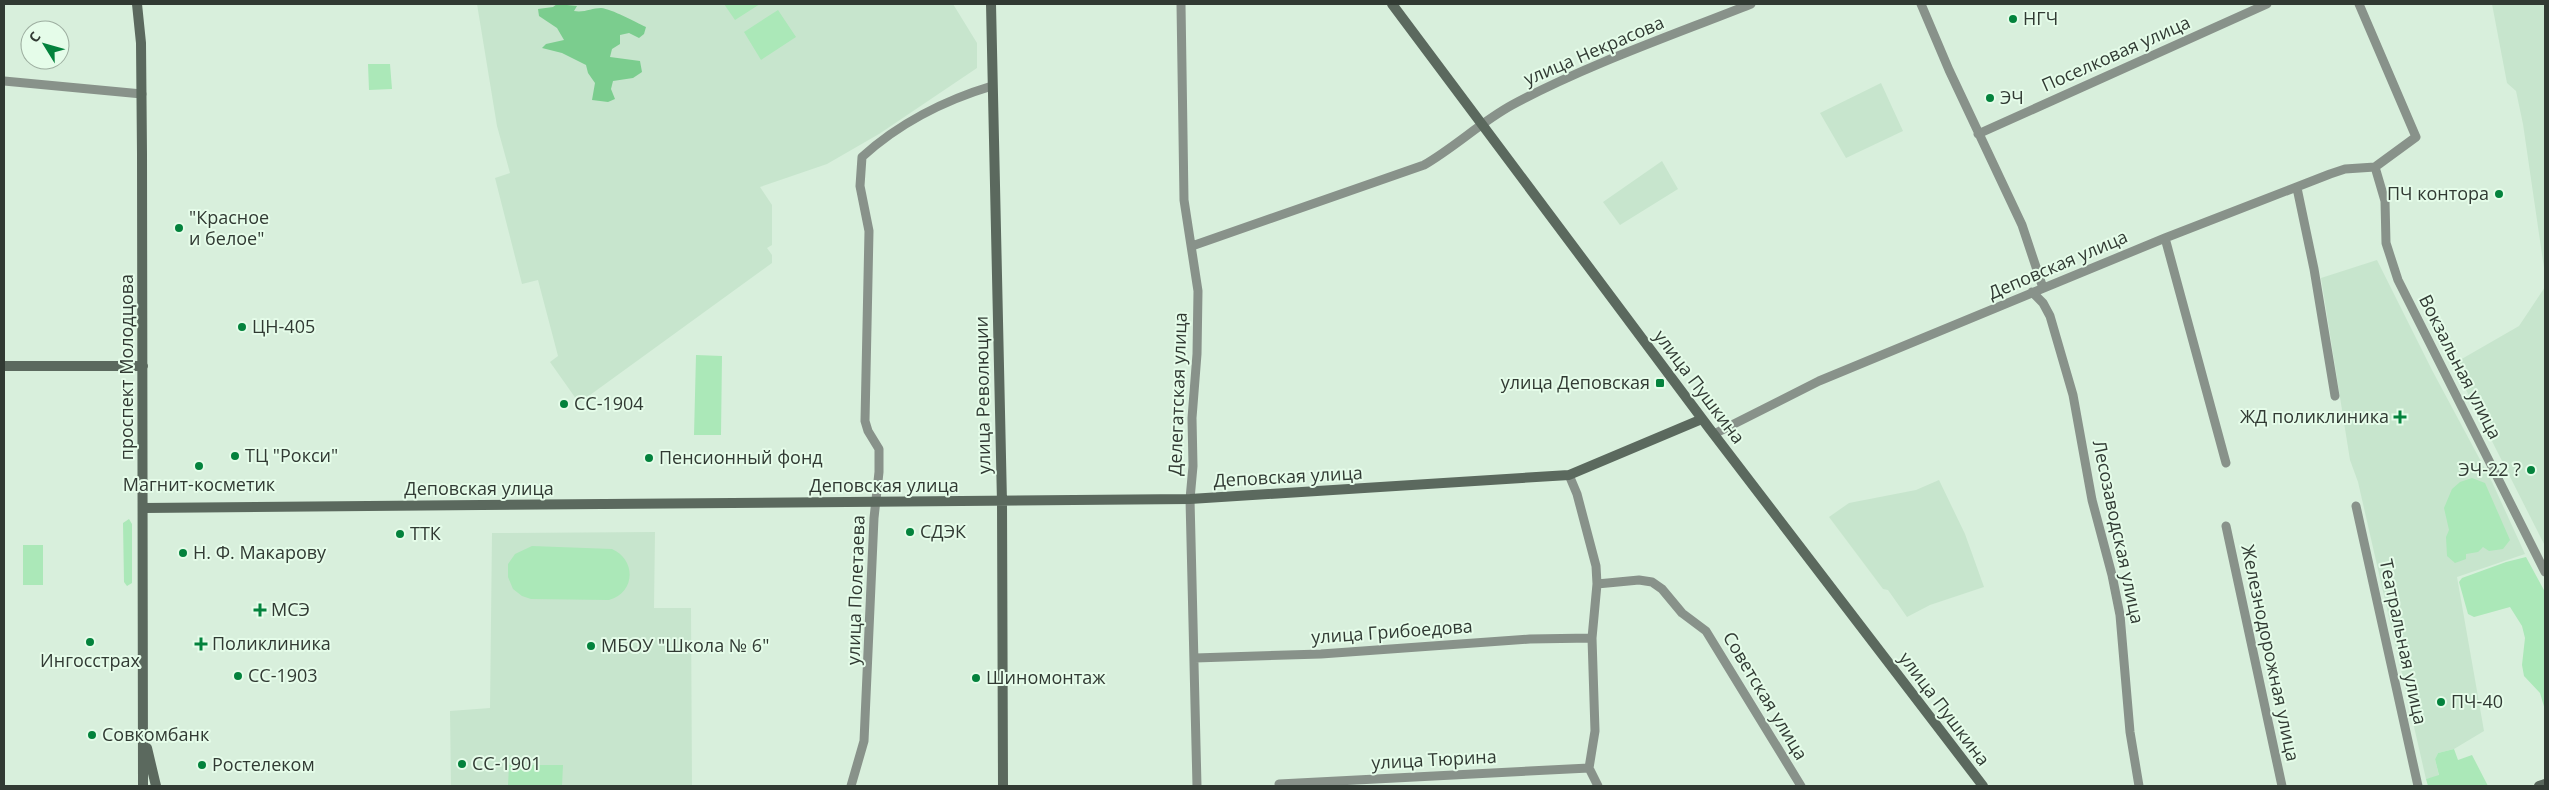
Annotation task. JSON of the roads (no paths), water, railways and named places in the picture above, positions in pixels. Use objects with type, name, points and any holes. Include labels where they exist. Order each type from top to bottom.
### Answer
[{"type":"street","name":"проспект Молодцова","points":[[137,4],[141,43],[142,94],[144,508],[144,731],[142,786]]},
{"type":"street","name":"улица Революции","points":[[991,4],[1002,502],[1003,786]]},
{"type":"street","name":"Делегатская улица","points":[[1180,4],[1184,200],[1196,267],[1198,300],[1190,499],[1197,786]]},
{"type":"street","name":"улица Пушкина","points":[[1392,4],[1702,419],[1983,786]]},
{"type":"street","name":"улица Некрасова","points":[[1192,246],[1424,165],[1457,144],[1481,124],[1513,105],[1567,79],[1751,4]]},
{"type":"street","points":[[1921,4],[1978,134],[2022,225],[2043,288]]},
{"type":"street","name":"Поселковая улица","points":[[1978,134],[2267,4]]},
{"type":"street","points":[[2360,4],[2416,137],[2374,167]]},
{"type":"street","points":[[4,81],[142,94]]},
{"type":"street","name":"улица Полетаева","points":[[851,786],[864,741],[879,449],[868,431],[865,420],[866,285],[869,231],[860,186],[862,157],[878,142],[944,103],[992,86]]},
{"type":"street","name":"Деповская улица","points":[[1714,434],[1819,381],[2165,238],[2345,169],[2374,167]]},
{"type":"street","name":"Вокзальная улица","points":[[2374,167],[2385,201],[2386,243],[2398,280],[2545,572]]},
{"type":"street","points":[[2297,188],[2314,269],[2335,396]]},
{"type":"street","points":[[2165,238],[2226,463]]},
{"type":"street","name":"Лесозаводская улица","points":[[2032,292],[2050,316],[2080,428],[2092,500],[2120,615],[2130,732],[2139,786]]},
{"type":"street","points":[[4,366],[143,366]]},
{"type":"street","name":"Деповская улица","points":[[144,508],[1190,499],[1569,476],[1702,419]]},
{"type":"street","points":[[1569,476],[1577,494],[1596,566],[1597,584],[1592,638],[1594,731],[1589,768],[1598,786]]},
{"type":"street","name":"Театральная улица","points":[[2356,506],[2418,786]]},
{"type":"street","name":"Железнодорожная улица","points":[[2226,526],[2282,786]]},
{"type":"street","name":"Советская улица","points":[[1597,584],[1639,580],[1652,582],[1662,590],[1682,613],[1706,631],[1801,786]]},
{"type":"street","name":"улица Грибоедова","points":[[1195,658],[1321,654],[1520,640],[1592,638]]},
{"type":"street","name":"проспект Молодцова","points":[[144,731],[156,786]]},
{"type":"street","name":"улица Тюрина","points":[[1280,784],[1589,768]]},
{"type":"street","points":[[2539,786],[2545,784]]},
{"type":"place","name":"НГЧ","points":[[2013,19]]},
{"type":"place","name":"ЭЧ","points":[[1990,98]]},
{"type":"place","name":"ПЧ контора","points":[[2499,194]]},
{"type":"place","name":"\"Красное и белое\"","points":[[179,228]]},
{"type":"place","name":"ЦН-405","points":[[242,327]]},
{"type":"place","name":"улица Деповская","points":[[1660,383]]},
{"type":"place","name":"СС-1904","points":[[564,404]]},
{"type":"place","name":"ЖД поликлиника","points":[[2400,417]]},
{"type":"place","name":"ТЦ \"Рокси\"","points":[[235,456]]},
{"type":"place","name":"Пенсионный фонд","points":[[649,458]]},
{"type":"place","name":"Магнит-косметик","points":[[199,466]]},
{"type":"place","name":"ЭЧ-22 ?","points":[[2531,470]]},
{"type":"place","name":"СДЭК","points":[[910,532]]},
{"type":"place","name":"ТТК","points":[[400,534]]},
{"type":"place","name":"Н. Ф. Макарову","points":[[183,553]]},
{"type":"place","name":"МСЭ","points":[[260,610]]},
{"type":"place","name":"Ингосстрах","points":[[90,642]]},
{"type":"place","name":"Поликлиника","points":[[201,644]]},
{"type":"place","name":"МБОУ \"Школа № 6\"","points":[[591,646]]},
{"type":"place","name":"СС-1903","points":[[238,676]]},
{"type":"place","name":"Шиномонтаж","points":[[976,678]]},
{"type":"place","name":"ПЧ-40","points":[[2441,702]]},
{"type":"place","name":"Совкомбанк","points":[[92,735]]},
{"type":"place","name":"СС-1901","points":[[462,764]]},
{"type":"place","name":"Ростелеком","points":[[202,765]]}]
